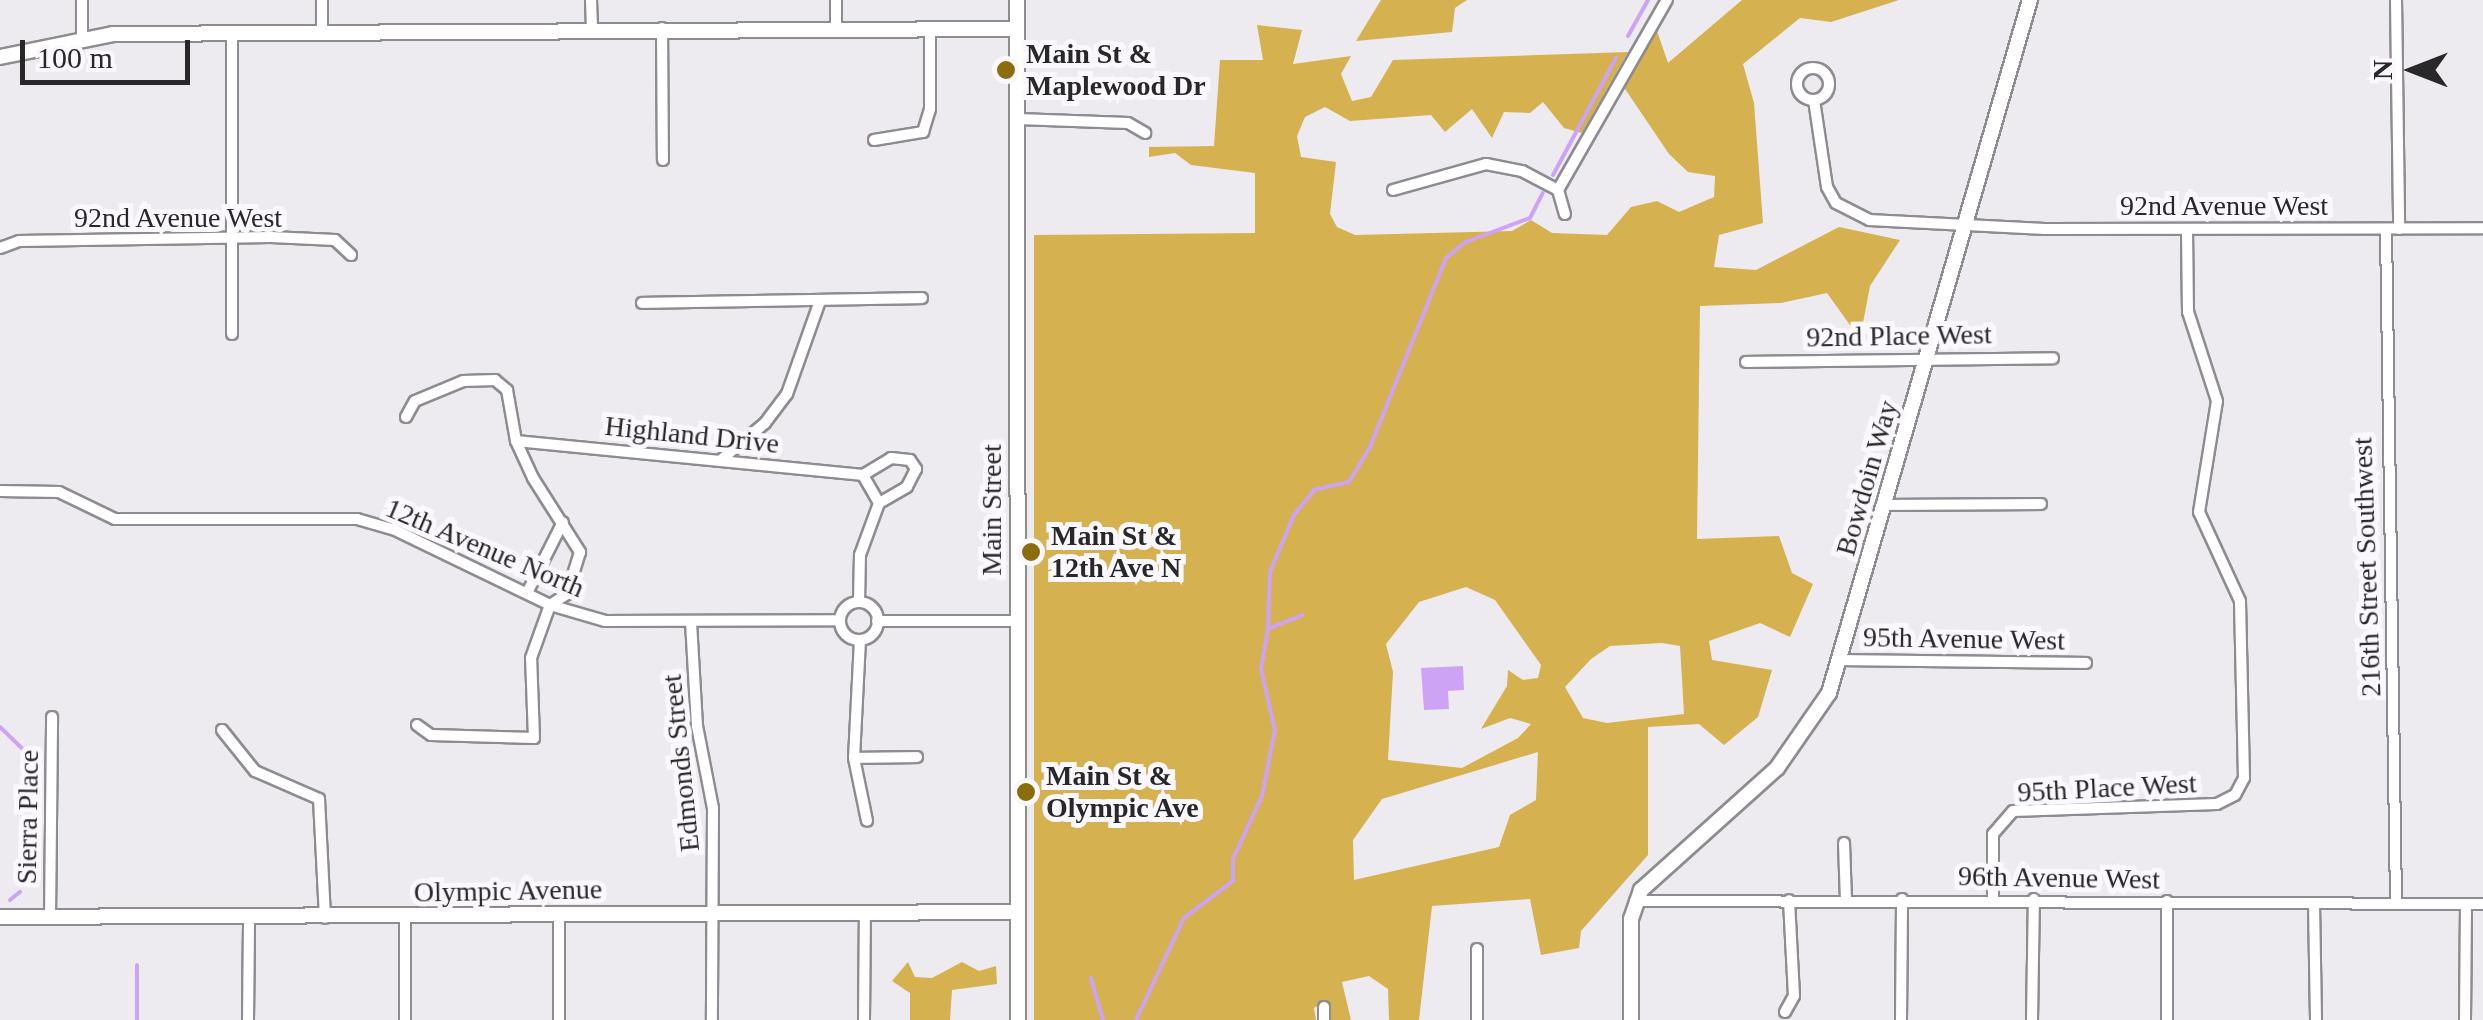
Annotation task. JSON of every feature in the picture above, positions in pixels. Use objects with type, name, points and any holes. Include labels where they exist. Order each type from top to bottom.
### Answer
[{"type":"street","points":[[82,0],[82,37]]},
{"type":"street","points":[[322,0],[322,30]]},
{"type":"street","points":[[592,0],[592,28]]},
{"type":"street","points":[[836,0],[836,28]]},
{"type":"street","name":"Main Street","points":[[1017,0],[1018,1020]]},
{"type":"street","points":[[1558,190],[1667,0]]},
{"type":"street","name":"Bowdoin Way","points":[[1635,901],[1651,878],[1778,768],[1814,724],[1841,660],[2030,0]]},
{"type":"street","points":[[2396,0],[2399,229]]},
{"type":"street","points":[[662,28],[663,160]]},
{"type":"street","points":[[874,140],[923,132],[930,109],[930,29]]},
{"type":"street","points":[[0,57],[82,37],[232,32],[1018,29]]},
{"type":"street","points":[[232,32],[232,334]]},
{"type":"street","name":"92nd Avenue West","points":[[1814,100],[1827,187],[1836,203],[1869,220],[2187,229],[2483,228]]},
{"type":"street","points":[[1018,119],[1128,124],[1145,133]]},
{"type":"street","points":[[1393,190],[1486,164],[1522,171],[1558,190],[1565,214]]},
{"type":"street","name":"95th Place West","points":[[1993,898],[1993,834],[2012,811],[2216,804],[2235,795],[2244,778],[2242,611],[2198,512],[2217,401],[2188,312],[2187,229]]},
{"type":"street","name":"216th Street Southwest","points":[[2386,229],[2396,904]]},
{"type":"street","name":"92nd Avenue West","points":[[0,248],[19,241],[335,240],[351,255]]},
{"type":"street","points":[[642,303],[922,298]]},
{"type":"street","points":[[722,459],[765,423],[788,394],[820,302]]},
{"type":"street","name":"92nd Place West","points":[[1746,362],[1928,356],[2053,358]]},
{"type":"street","points":[[406,417],[414,401],[464,381],[496,380],[507,390],[516,441],[580,552],[579,566],[567,594],[550,605],[531,658],[534,738],[431,735],[417,725]]},
{"type":"street","name":"Highland Drive","points":[[516,441],[863,475]]},
{"type":"street","points":[[859,602],[860,555],[879,503],[907,486],[916,470],[910,460],[891,458],[863,475],[879,503]]},
{"type":"street","name":"12th Avenue North","points":[[0,491],[59,492],[114,518],[357,519],[393,529],[550,605],[605,620],[840,620]]},
{"type":"street","points":[[1886,505],[2041,504]]},
{"type":"street","points":[[528,592],[563,522]]},
{"type":"street","points":[[860,640],[848,636],[840,620],[844,608],[859,602],[872,607],[878,621]]},
{"type":"street","points":[[867,821],[854,758],[860,640],[878,621],[1018,621]]},
{"type":"street","name":"Edmonds Street","points":[[691,622],[697,726],[713,808],[712,1020]]},
{"type":"street","name":"95th Avenue West","points":[[1841,660],[2086,663]]},
{"type":"street","name":"Sierra Place","points":[[50,916],[52,718]]},
{"type":"street","points":[[222,730],[256,770],[320,798],[324,919]]},
{"type":"street","points":[[854,758],[917,757]]},
{"type":"street","points":[[1844,844],[1846,900]]},
{"type":"street","name":"96th Avenue West","points":[[1635,901],[1993,898],[2483,904]]},
{"type":"street","points":[[1901,1020],[1902,899]]},
{"type":"street","points":[[2032,1020],[2034,899]]},
{"type":"street","points":[[1785,1012],[1794,996],[1789,900]]},
{"type":"street","points":[[1631,1020],[1635,901]]},
{"type":"street","points":[[2167,902],[2167,1020]]},
{"type":"street","points":[[2314,904],[2316,1020]]},
{"type":"street","points":[[2465,1020],[2466,904]]},
{"type":"street","points":[[864,1020],[865,912]]},
{"type":"street","name":"Olympic Avenue","points":[[0,917],[324,919],[1018,912]]},
{"type":"street","points":[[248,1020],[249,916]]},
{"type":"street","points":[[559,916],[559,1020]]},
{"type":"street","points":[[405,918],[406,1020]]},
{"type":"street","points":[[1477,949],[1477,1020]]},
{"type":"street","points":[[1324,1006],[1324,1020]]},
{"type":"shaded area","points":[[1381,0],[1467,0],[1455,8],[1452,32],[1356,41]]},
{"type":"shaded area","points":[[1742,0],[1899,0],[1831,22],[1800,18],[1743,64],[1754,103],[1763,223],[1719,235],[1714,267],[1756,270],[1839,227],[1900,240],[1870,286],[1860,339],[1827,293],[1781,303],[1700,306],[1697,539],[1779,536],[1792,573],[1813,584],[1790,637],[1760,623],[1709,641],[1712,660],[1772,670],[1758,717],[1724,745],[1699,724],[1648,727],[1648,855],[1581,931],[1579,948],[1541,955],[1530,899],[1432,906],[1419,1020],[1389,1020],[1388,989],[1369,976],[1342,982],[1351,1020],[1330,1020],[1326,1001],[1314,1008],[1316,1020],[1034,1020],[1034,235],[1255,233],[1255,173],[1191,165],[1175,153],[1149,157],[1149,147],[1214,146],[1220,60],[1263,60],[1257,25],[1302,30],[1293,64],[1351,56],[1341,74],[1352,101],[1371,97],[1393,60],[1628,52],[1582,133],[1564,128],[1543,102],[1530,113],[1504,112],[1492,138],[1472,109],[1445,132],[1431,115],[1350,121],[1325,107],[1305,117],[1297,136],[1301,157],[1336,162],[1330,214],[1337,227],[1355,235],[1512,231],[1531,220],[1552,233],[1607,235],[1631,207],[1657,201],[1679,212],[1714,197],[1715,176],[1688,172],[1669,154],[1621,83],[1656,28],[1668,63]],"holes":[[[1466,587],[1495,600],[1541,665],[1538,678],[1523,680],[1508,670],[1507,686],[1481,729],[1510,718],[1531,724],[1518,738],[1462,768],[1388,760],[1393,672],[1386,644],[1419,602]],[[1610,646],[1680,646],[1684,714],[1607,723],[1583,718],[1565,687],[1591,659]],[[1538,752],[1536,800],[1510,815],[1499,847],[1354,880],[1353,840],[1382,799]]]},
{"type":"shaded area","points":[[1463,666],[1464,690],[1448,691],[1449,709],[1424,710],[1421,668]]},
{"type":"shaded area","points":[[908,962],[915,977],[932,978],[962,962],[979,971],[996,966],[997,984],[952,990],[950,1020],[910,1020],[910,993],[892,981]]},
{"type":"waterway","points":[[1628,36],[1648,0]]},
{"type":"waterway","points":[[1553,175],[1616,58]]},
{"type":"waterway","points":[[1268,629],[1270,572],[1294,515],[1314,490],[1349,482],[1370,447],[1446,258],[1466,242],[1530,218],[1543,193]]},
{"type":"waterway","points":[[1136,1020],[1184,918],[1233,881],[1233,859],[1262,796],[1275,730],[1261,669],[1268,629],[1302,615]]},
{"type":"waterway","points":[[0,727],[38,764],[37,817]]},
{"type":"waterway","points":[[25,885],[35,872],[36,832]]},
{"type":"waterway","points":[[10,900],[20,892]]},
{"type":"waterway","points":[[137,965],[137,1020]]},
{"type":"waterway","points":[[1091,978],[1103,1020]]},
{"type":"place","name":"Main St & Maplewood Dr","points":[[1006,70]]},
{"type":"place","name":"Main St & 12th Ave N","points":[[1031,552]]},
{"type":"place","name":"Main St & Olympic Ave","points":[[1026,792]]}]
